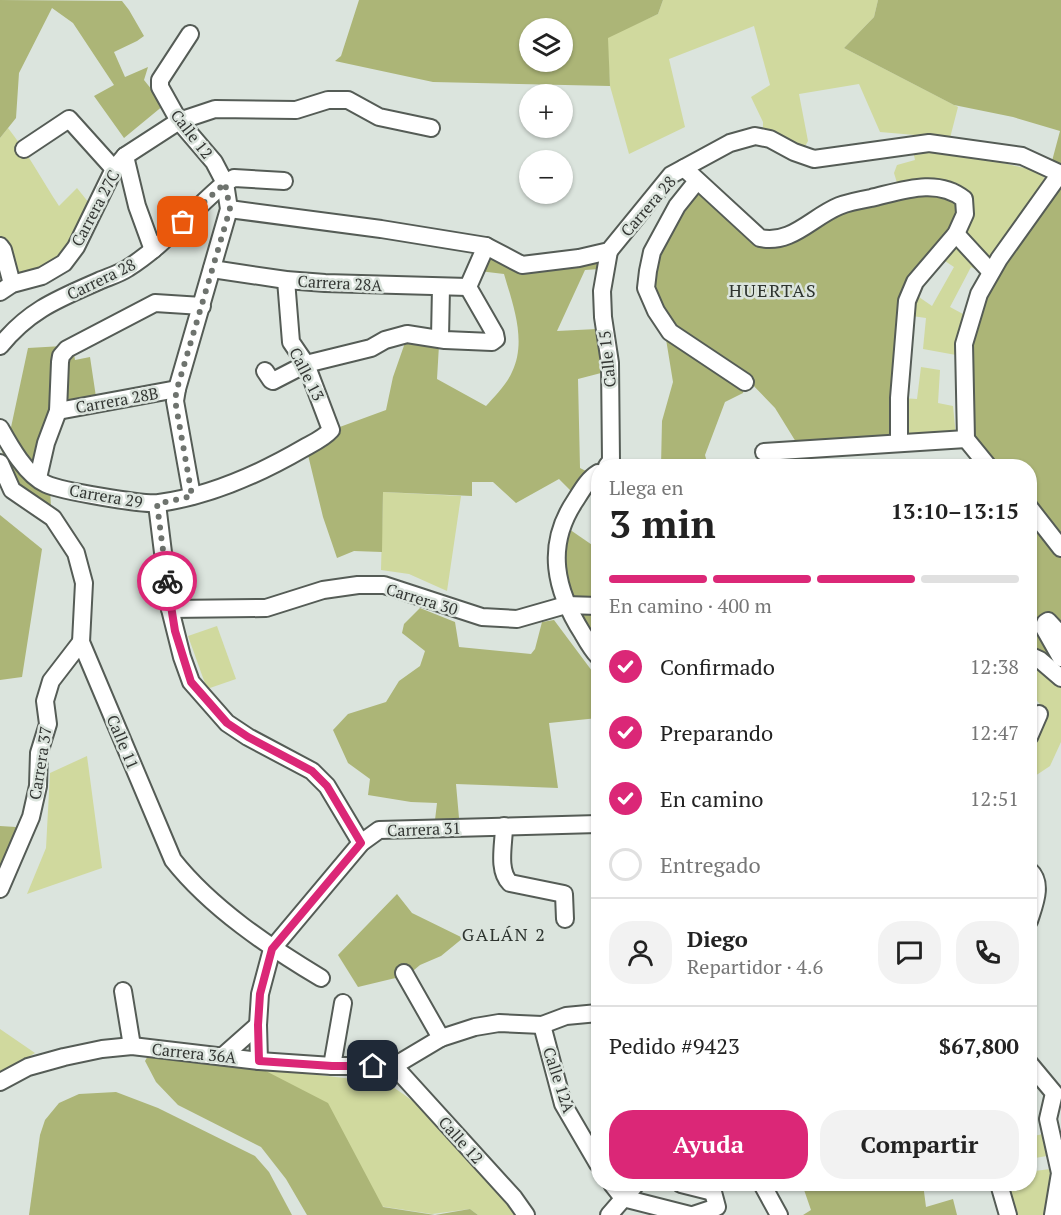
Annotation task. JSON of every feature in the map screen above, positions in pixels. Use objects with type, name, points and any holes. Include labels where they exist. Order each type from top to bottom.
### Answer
[{"type":"street","name":"Calle 12","points":[[190,34],[160,80],[160,87],[179,121],[214,162],[225,183],[230,209],[175,400],[192,496]]},
{"type":"street","name":"Carrera 27C","points":[[6,288],[42,276],[64,263],[76,247],[119,162],[179,121],[215,109],[296,110],[328,100],[348,100],[379,117],[431,128]]},
{"type":"street","points":[[24,149],[69,118],[119,162],[153,250]]},
{"type":"street","name":"Carrera 28","points":[[230,209],[486,246],[522,265],[587,257],[609,251],[671,175],[730,144],[755,136],[770,139],[794,152],[814,159],[929,143],[1022,156],[1060,174]]},
{"type":"street","points":[[684,168],[760,238],[772,241],[792,235],[840,206],[905,190],[932,186],[955,192],[964,199],[965,214],[956,234],[915,282],[907,301],[899,398],[899,443]]},
{"type":"street","points":[[982,459],[966,439],[964,344],[979,294],[991,272],[1060,174]]},
{"type":"street","points":[[225,183],[234,178],[284,181]]},
{"type":"street","points":[[697,181],[677,206],[652,252],[646,288],[656,311],[670,332],[745,382]]},
{"type":"street","name":"Carrera 28","points":[[0,346],[30,314],[126,270],[153,250],[225,183]]},
{"type":"street","points":[[956,234],[991,272]]},
{"type":"street","points":[[0,246],[6,288]]},
{"type":"street","points":[[265,371],[272,381],[306,364],[371,348],[385,340],[407,334],[492,342],[496,339],[495,334],[468,287],[486,246]]},
{"type":"street","name":"Calle 15","points":[[609,251],[602,291],[603,317],[610,363],[610,459]]},
{"type":"street","name":"Carrera 28A","points":[[212,269],[286,280],[468,287]]},
{"type":"street","name":"Calle 13","points":[[286,280],[291,342],[306,364],[331,430]]},
{"type":"street","points":[[440,338],[441,287]]},
{"type":"street","points":[[39,478],[46,443],[58,411],[61,356],[66,349],[155,303],[202,306]]},
{"type":"street","name":"Carrera 28B","points":[[58,411],[177,389]]},
{"type":"street","name":"Carrera 29","points":[[0,428],[21,461],[46,484],[157,504],[192,496],[230,483],[286,458],[331,430]]},
{"type":"street","points":[[764,452],[966,439]]},
{"type":"street","name":"Calle 11","points":[[0,463],[12,490],[53,518],[76,553],[84,583],[81,642],[173,860],[190,881],[272,949],[321,978]]},
{"type":"street","points":[[591,477],[560,529],[556,563],[566,605],[591,645]]},
{"type":"street","points":[[157,504],[170,609],[191,682],[227,723],[248,737],[312,771],[327,786],[361,843]]},
{"type":"street","points":[[1037,517],[1061,548]]},
{"type":"street","name":"Carrera 30","points":[[170,609],[266,608],[323,590],[358,585],[384,585],[482,617],[517,618],[566,605],[591,606]]},
{"type":"street","points":[[1061,635],[1048,621],[1045,623],[1044,628],[1061,658]]},
{"type":"street","name":"Carrera 37","points":[[0,889],[31,817],[38,786],[39,753],[48,724],[45,700],[51,681],[81,642]]},
{"type":"street","points":[[1037,659],[1061,678]]},
{"type":"street","points":[[1037,719],[1039,714]]},
{"type":"street","name":"Carrera 31","points":[[259,1061],[260,994],[272,949],[361,843],[379,830],[591,824]]},
{"type":"street","points":[[504,826],[504,877],[510,883],[564,894],[565,919]]},
{"type":"street","points":[[404,974],[441,1038]]},
{"type":"street","points":[[123,991],[132,1046]]},
{"type":"street","points":[[332,1066],[343,1003]]},
{"type":"street","points":[[394,1066],[441,1038],[475,1027],[499,1023],[542,1025],[566,1016],[591,1014]]},
{"type":"street","points":[[223,1056],[258,1025]]},
{"type":"street","name":"Calle 12A","points":[[542,1025],[563,1104],[591,1152]]},
{"type":"street","name":"Carrera 36A","points":[[0,1082],[28,1067],[64,1057],[102,1049],[132,1046],[259,1061],[332,1066],[394,1066]]},
{"type":"street","name":"Calle 12","points":[[394,1066],[514,1198],[526,1215]]},
{"type":"street","points":[[1037,1073],[1054,1093],[1048,1119],[1060,1173],[1053,1215]]},
{"type":"street","points":[[618,1191],[623,1198],[692,1215],[712,1194]]},
{"type":"street","points":[[609,1215],[630,1191]]},
{"type":"street","points":[[766,1191],[779,1215]]},
{"type":"street","points":[[1001,1191],[1008,1215]]},
{"type":"green space","points":[[0,0],[122,1],[144,36],[114,52],[125,77],[148,67],[144,80],[164,105],[124,138],[94,96],[114,85],[73,23],[52,8],[19,73],[16,118],[0,138]]},
{"type":"green space","points":[[359,0],[663,0],[658,14],[608,38],[610,86],[433,82],[335,61],[341,56]]},
{"type":"green space","points":[[663,0],[878,0],[874,17],[844,48],[958,107],[950,138],[880,132],[859,84],[799,94],[808,141],[803,150],[763,131],[763,122],[751,97],[770,85],[754,26],[669,59],[685,127],[629,154],[610,86],[607,37],[658,14]]},
{"type":"green space","points":[[878,0],[1061,0],[1061,166],[1052,161],[1060,131],[1013,117],[954,105],[844,48],[874,17]]},
{"type":"green space","points":[[8,128],[59,206],[77,188],[89,203],[61,258],[40,271],[14,279],[8,249],[0,237],[0,138]]},
{"type":"green space","points":[[912,146],[951,151],[1038,171],[1050,184],[990,264],[962,235],[966,195],[898,186],[894,173],[897,165],[915,160]]},
{"type":"green space","points":[[700,189],[750,242],[780,247],[847,211],[924,190],[953,199],[958,209],[957,222],[912,276],[894,437],[796,442],[775,408],[747,379],[676,329],[653,288],[651,274],[670,230]]},
{"type":"green space","points":[[1056,189],[1061,190],[1061,536],[1037,511],[1037,459],[988,459],[972,438],[970,348],[981,301],[1011,248]]},
{"type":"green space","points":[[960,242],[984,274],[971,267],[950,307],[963,314],[956,355],[923,349],[926,318],[912,316],[916,295],[932,306],[954,267],[942,259]]},
{"type":"green space","points":[[490,251],[518,268],[603,256],[599,269],[585,270],[557,331],[597,329],[601,373],[578,379],[580,468],[590,473],[574,494],[559,479],[516,503],[493,482],[472,482],[472,496],[383,492],[382,552],[354,551],[337,558],[323,517],[308,455],[339,434],[337,428],[386,410],[393,377],[407,337],[439,345],[437,379],[486,406],[510,377],[518,348],[517,323],[504,274],[479,271]]},
{"type":"green space","points":[[665,333],[745,386],[743,393],[725,402],[705,455],[706,459],[661,459],[662,421],[673,382]]},
{"type":"green space","points":[[63,346],[56,413],[38,471],[10,432],[28,348]]},
{"type":"green space","points":[[73,349],[75,360],[90,357],[96,397],[62,408],[67,352]]},
{"type":"green space","points":[[921,367],[940,370],[938,403],[953,406],[956,436],[906,437],[902,398],[917,399]]},
{"type":"green space","points":[[0,436],[50,488],[51,507],[12,480],[0,446]]},
{"type":"green space","points":[[383,492],[461,496],[447,591],[409,574],[381,570]]},
{"type":"green space","points":[[0,515],[42,549],[22,677],[0,680]]},
{"type":"green space","points":[[566,527],[591,544],[591,599],[569,599],[561,563]]},
{"type":"green space","points":[[1037,530],[1044,542],[1061,555],[1061,674],[1037,654]]},
{"type":"green space","points":[[420,608],[455,622],[459,647],[531,654],[535,649],[542,622],[554,620],[591,670],[591,719],[549,723],[558,788],[456,784],[459,818],[435,820],[437,803],[411,802],[368,795],[370,779],[348,763],[333,730],[348,714],[386,702],[399,681],[420,666],[425,651],[402,633],[404,624]]},
{"type":"green space","points":[[580,612],[591,613],[591,639]]},
{"type":"green space","points":[[217,626],[236,679],[207,689],[188,636]]},
{"type":"green space","points":[[1037,668],[1061,688],[1061,742],[1050,766],[1037,775],[1037,726],[1045,710],[1037,701]]},
{"type":"green space","points":[[87,756],[102,868],[27,894],[46,848],[50,773]]},
{"type":"green space","points":[[0,826],[16,827],[0,877]]},
{"type":"green space","points":[[397,894],[412,913],[463,938],[441,956],[420,965],[408,975],[358,987],[338,955]]},
{"type":"green space","points":[[0,1029],[35,1053],[0,1074]]},
{"type":"green space","points":[[149,1054],[260,1068],[328,1103],[383,1207],[435,1215],[307,1215],[286,1179],[261,1147],[178,1105],[156,1082],[145,1061]]},
{"type":"green space","points":[[260,1068],[386,1083],[422,1109],[439,1125],[516,1215],[478,1215],[470,1209],[432,1214],[379,1206]]},
{"type":"green space","points":[[116,1092],[158,1108],[255,1156],[269,1172],[292,1215],[29,1215],[40,1135],[45,1120],[59,1103],[79,1094]]},
{"type":"green space","points":[[1043,1134],[1047,1156],[1037,1158],[1037,1135]]},
{"type":"green space","points":[[1050,1169],[1052,1184],[1049,1215],[1012,1215],[1005,1191],[1037,1191],[1037,1171]]},
{"type":"green space","points":[[804,1191],[924,1191],[926,1207],[953,1199],[957,1215],[803,1215],[811,1210]]},
{"type":"green space","points":[[470,1209],[478,1215],[435,1215]]},
{"type":"way so far","points":[[167,581],[157,504],[192,496],[175,400],[230,209],[225,183],[183,222]]},
{"type":"district","name":"HUERTAS","points":[[773,290]]},
{"type":"district","name":"GALÁN 2","points":[[504,934]]},
{"type":"route","points":[[167,581],[175,631],[191,682],[227,723],[248,737],[312,771],[327,786],[361,843],[272,949],[260,994],[259,1061],[373,1066]]}]
